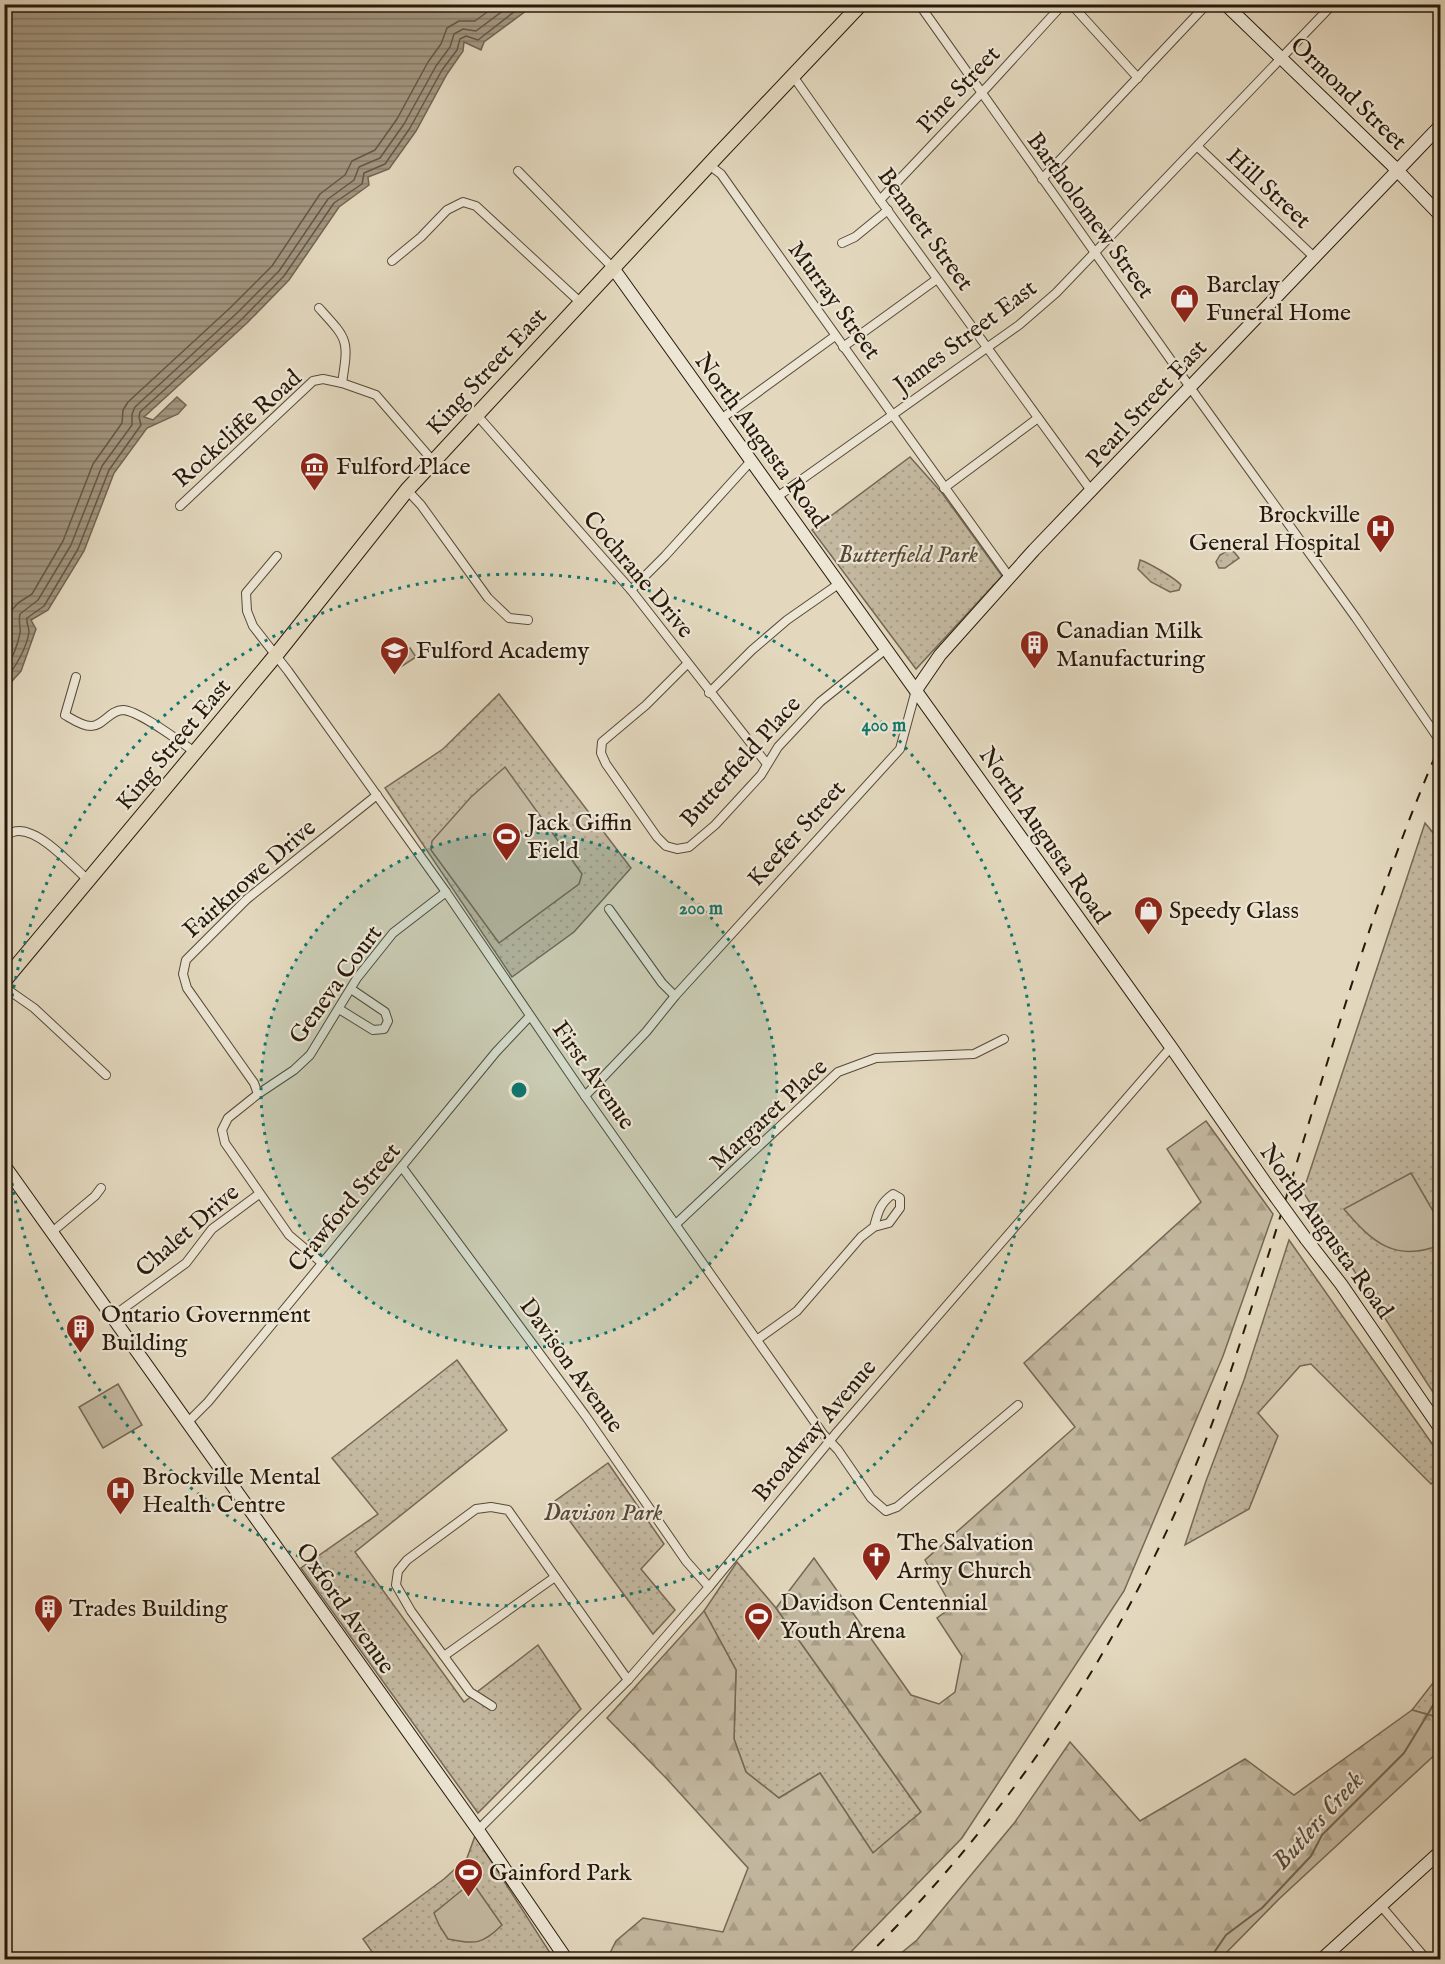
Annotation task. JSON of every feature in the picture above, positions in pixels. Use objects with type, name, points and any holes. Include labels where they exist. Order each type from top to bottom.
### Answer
[{"type":"main road","name":"King Street East","points":[[4,981],[276,655],[407,490],[861,4]]},
{"type":"street","name":"Bartholomew Street","points":[[919,4],[1356,618],[1440,741]]},
{"type":"street","name":"Pine Street","points":[[880,200],[1063,4]]},
{"type":"street","points":[[1071,4],[1138,78]]},
{"type":"street","points":[[1042,179],[1207,4]]},
{"type":"street","name":"Ormond Street","points":[[1225,4],[1399,171],[1440,214]]},
{"type":"street","name":"James Street East","points":[[777,497],[988,348],[1056,293],[1333,4]]},
{"type":"street","points":[[1433,4],[1440,12]]},
{"type":"street","name":"Bennett Street","points":[[793,76],[1092,492]]},
{"type":"street","name":"Pearl Street East","points":[[916,690],[940,655],[1010,578],[1440,126]]},
{"type":"street","name":"Hill Street","points":[[1198,147],[1314,257]]},
{"type":"street","name":"Murray Street","points":[[709,165],[721,174],[1010,578]]},
{"type":"street","points":[[518,171],[613,268]]},
{"type":"street","points":[[392,261],[421,237],[447,210],[463,202],[476,206],[580,303]]},
{"type":"street","points":[[842,243],[855,237],[888,210]]},
{"type":"street","name":"North Augusta Road","points":[[613,268],[1171,1047],[1267,1185],[1341,1284],[1440,1428]]},
{"type":"street","points":[[843,347],[937,279]]},
{"type":"street","points":[[319,308],[342,333],[346,344],[342,383]]},
{"type":"street","points":[[722,419],[835,336]]},
{"type":"street","name":"Rockcliffe Road","points":[[180,506],[313,381],[323,379],[376,395],[433,461]]},
{"type":"street","name":"Cochrane Drive","points":[[476,414],[631,590],[709,693],[767,764]]},
{"type":"street","points":[[944,488],[1038,418]]},
{"type":"street","points":[[631,590],[665,556],[751,460]]},
{"type":"street","points":[[407,490],[421,505],[488,598],[509,618],[528,620]]},
{"type":"street","name":"First Avenue","points":[[277,556],[246,593],[247,611],[253,626],[446,892],[585,1096],[871,1498],[887,1511],[897,1507],[1018,1405]]},
{"type":"street","points":[[709,693],[752,650],[787,620],[840,583]]},
{"type":"street","name":"Butterfield Place","points":[[687,663],[646,705],[602,742],[601,753],[606,764],[657,837],[666,846],[678,849],[689,847],[715,825],[761,775],[778,747],[820,702],[886,649]]},
{"type":"street","points":[[76,677],[65,715],[87,726],[93,726],[116,712],[126,710],[157,726],[195,752]]},
{"type":"street","name":"Keefer Street","points":[[585,1096],[646,1032],[675,996],[900,748],[916,690]]},
{"type":"street","name":"Fairknowe Drive","points":[[258,1094],[254,1083],[187,988],[183,974],[186,960],[247,899],[377,795]]},
{"type":"street","points":[[4,836],[17,831],[30,833],[44,841],[88,880]]},
{"type":"street","name":"Geneva Court","points":[[322,1263],[289,1235],[225,1143],[222,1130],[228,1118],[294,1070],[310,1055],[357,978],[393,933],[446,892]]},
{"type":"street","points":[[609,909],[662,983],[675,996]]},
{"type":"street","points":[[4,987],[34,1008],[106,1075]]},
{"type":"street","points":[[339,1008],[373,1030],[384,1029],[388,1021],[385,1012],[351,989]]},
{"type":"street","name":"Crawford Street","points":[[188,1422],[208,1402],[496,1052],[530,1016]]},
{"type":"street","name":"Margaret Place","points":[[676,1224],[838,1072],[876,1058],[974,1054],[1004,1039]]},
{"type":"street","name":"Broadway Avenue","points":[[478,1830],[628,1680],[709,1587],[829,1441],[1171,1047]]},
{"type":"street","name":"Oxford Avenue","points":[[4,1165],[478,1830],[567,1959]]},
{"type":"street","name":"Davison Avenue","points":[[402,1167],[585,1415],[686,1561],[709,1587]]},
{"type":"street","points":[[52,1232],[95,1196],[101,1188]]},
{"type":"street","name":"Chalet Drive","points":[[110,1316],[186,1263],[212,1229],[259,1194]]},
{"type":"street","points":[[758,1339],[797,1311],[861,1237],[874,1227]]},
{"type":"street","points":[[492,1706],[470,1692],[411,1611],[396,1585],[398,1571],[407,1560],[476,1509],[491,1507],[508,1510],[628,1680]]},
{"type":"street","points":[[444,1656],[555,1577]]},
{"type":"street","points":[[1321,1959],[1382,1907],[1440,1852]]},
{"type":"street","points":[[1382,1907],[1427,1959]]},
{"type":"green space","name":"Butterfield Park","points":[[910,457],[942,493],[1002,576],[916,669],[812,530]]},
{"type":"green space","points":[[1229,550],[1239,558],[1225,568],[1219,568],[1216,562],[1220,555]]},
{"type":"green space","points":[[1140,560],[1178,582],[1181,585],[1179,590],[1170,592],[1151,582],[1138,569]]},
{"type":"green space","points":[[410,648],[416,657],[396,670],[390,662]]},
{"type":"green space","points":[[499,694],[631,868],[574,932],[512,977],[385,788],[443,749]]},
{"type":"green space","name":"Jack Giffin Field","points":[[505,767],[582,874],[579,884],[499,943],[431,850],[432,841],[471,797]]},
{"type":"green space","points":[[1425,823],[1440,841],[1440,1403],[1303,1192]]},
{"type":"green space","points":[[1206,1121],[1273,1214],[1223,1356],[1124,1591],[962,1838],[844,1959],[607,1959],[616,1941],[643,1918],[723,1932],[748,1868],[667,1779],[607,1718],[704,1611],[736,1670],[734,1739],[746,1772],[779,1798],[820,1773],[873,1853],[921,1812],[776,1608],[814,1558],[911,1695],[939,1704],[955,1692],[962,1656],[937,1618],[952,1607],[925,1560],[1075,1427],[1024,1363],[1201,1202],[1167,1149]]},
{"type":"green space","points":[[1411,1173],[1440,1223],[1440,1245],[1410,1252],[1397,1250],[1375,1240],[1344,1209]]},
{"type":"green space","points":[[1289,1240],[1440,1455],[1440,1475],[1431,1484],[1311,1364],[1300,1366],[1258,1413],[1278,1436],[1249,1509],[1185,1545],[1244,1380]]},
{"type":"green space","points":[[457,1360],[507,1430],[355,1552],[464,1702],[538,1645],[581,1709],[478,1813],[301,1568],[378,1514],[332,1458]]},
{"type":"green space","points":[[118,1384],[142,1425],[103,1448],[79,1407]]},
{"type":"green space","name":"Davison Park","points":[[608,1463],[664,1544],[641,1569],[675,1610],[653,1634],[555,1501]]},
{"type":"green space","points":[[737,1562],[776,1608],[921,1812],[873,1853],[820,1773],[779,1798],[746,1772],[734,1739],[736,1670],[704,1611]]},
{"type":"green space","points":[[1440,1674],[1440,1718],[1412,1710]]},
{"type":"green space","points":[[1412,1710],[1440,1718],[1440,1750],[1279,1899],[1220,1959],[894,1959],[917,1940],[1015,1822],[1070,1742],[1140,1821],[1245,1759],[1294,1795]]},
{"type":"green space","points":[[475,1836],[554,1959],[377,1959],[363,1939],[444,1879],[467,1858]]},
{"type":"green space","name":"Gainford Park","points":[[472,1882],[502,1925],[489,1936],[478,1941],[465,1942],[448,1939],[434,1913]]},
{"type":"water","points":[[5,4],[534,5],[484,42],[481,50],[464,42],[463,51],[447,74],[416,131],[389,169],[368,177],[369,185],[339,207],[289,280],[247,323],[144,417],[153,420],[177,397],[186,405],[178,414],[147,428],[114,473],[84,551],[48,610],[31,620],[36,629],[21,671],[5,689]]},
{"type":"waterway","name":"Butlers Creek","points":[[1209,1960],[1226,1935],[1262,1908],[1311,1856],[1322,1835],[1404,1753],[1440,1694]]},
{"type":"railway","points":[[863,1960],[966,1848],[1013,1788],[1057,1726],[1098,1661],[1169,1527],[1199,1457],[1227,1382],[1368,934],[1390,870],[1440,745]]},
{"type":"place","name":"Barclay Funeral Home","points":[[1185,324]]},
{"type":"place","name":"Fulford Place","points":[[315,492]]},
{"type":"place","name":"Brockville General Hospital","points":[[1381,554]]},
{"type":"place","name":"Canadian Milk Manufacturing","points":[[1035,670]]},
{"type":"place","name":"Fulford Academy","points":[[395,676]]},
{"type":"place","name":"Jack Giffin Field","points":[[506,862]]},
{"type":"place","name":"Speedy Glass","points":[[1148,936]]},
{"type":"place","name":"Ontario Government Building","points":[[80,1354]]},
{"type":"place","name":"Brockville Mental Health Centre","points":[[121,1516]]},
{"type":"place","name":"The Salvation Army Church","points":[[876,1582]]},
{"type":"place","name":"Trades Building","points":[[48,1634]]},
{"type":"place","name":"Davidson Centennial Youth Arena","points":[[759,1642]]},
{"type":"place","name":"Gainford Park","points":[[468,1898]]}]
